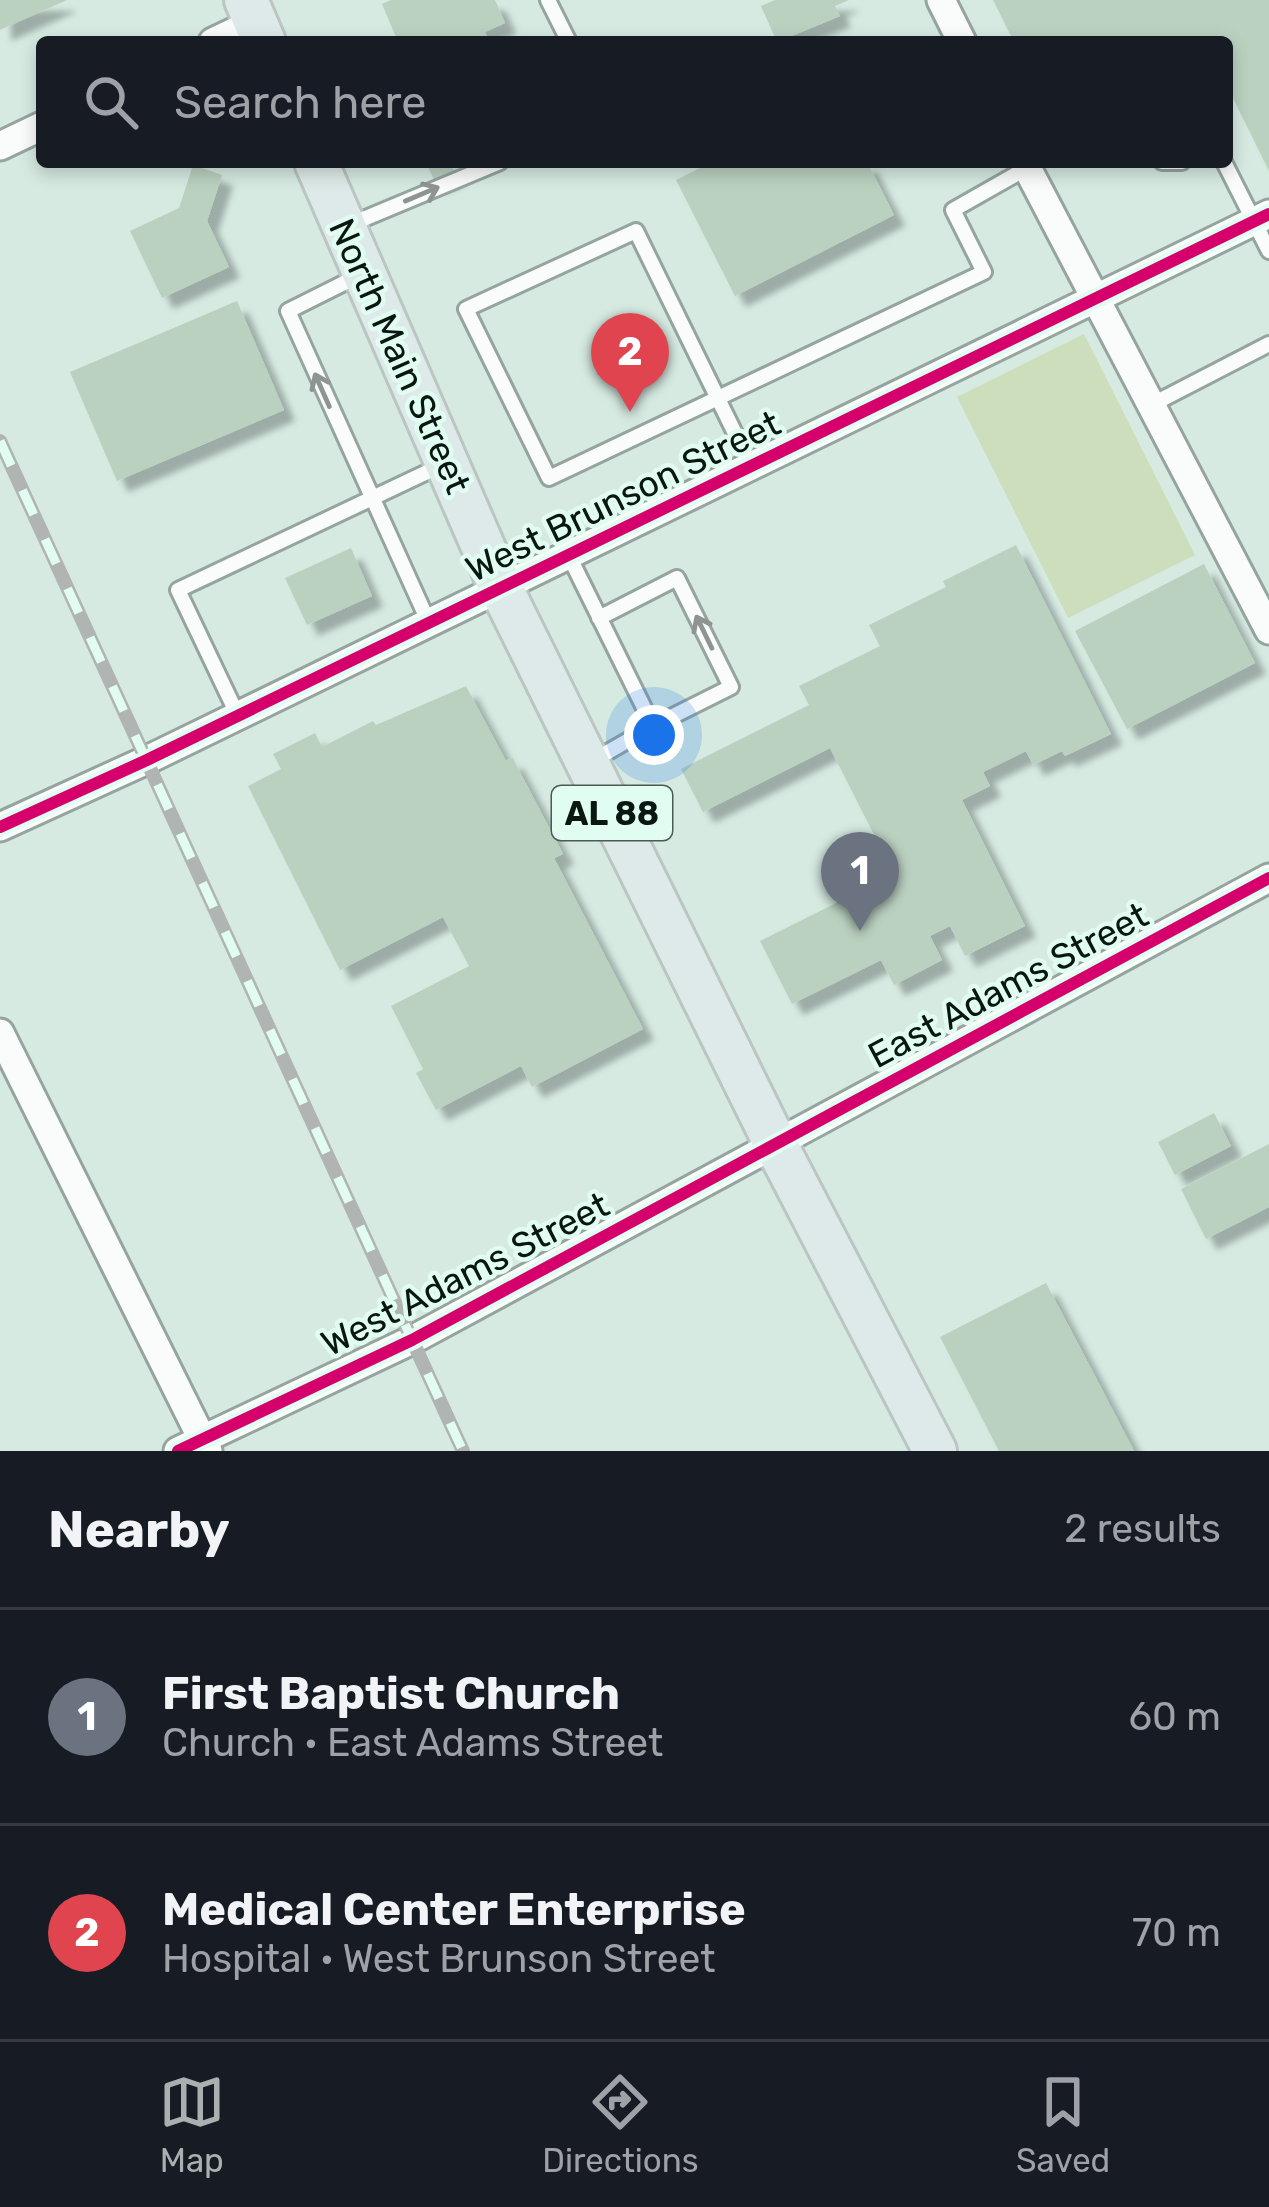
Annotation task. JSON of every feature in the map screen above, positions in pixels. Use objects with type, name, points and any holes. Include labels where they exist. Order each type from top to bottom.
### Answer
[{"type":"main road","name":"North Main Street","points":[[319,168],[501,588],[776,1145],[935,1451]]},
{"type":"street","points":[[941,0],[959,36]]},
{"type":"street","points":[[225,36],[255,21]]},
{"type":"street","points":[[0,146],[36,129]]},
{"type":"street","points":[[1028,168],[1265,612]]},
{"type":"street","name":"West Brunson Street","points":[[0,827],[238,716],[1262,217]]},
{"type":"street","name":"East Adams Street","points":[[776,1145],[1269,878]]},
{"type":"street","points":[[0,1033],[196,1447]]},
{"type":"street","name":"West Adams Street","points":[[196,1447],[412,1340],[776,1145]]},
{"type":"lane","points":[[548,0],[566,36]]},
{"type":"lane","points":[[344,226],[485,168]]},
{"type":"lane","points":[[752,467],[718,398],[636,231],[466,309],[549,478],[718,398],[984,272],[953,211],[1021,168]]},
{"type":"lane","points":[[1228,168],[1262,217],[1269,251]]},
{"type":"lane","points":[[364,273],[288,311],[429,623]]},
{"type":"lane","points":[[1151,405],[1269,344]]},
{"type":"lane","points":[[238,716],[178,590],[447,463]]},
{"type":"lane","points":[[569,556],[653,727]]},
{"type":"lane","points":[[588,763],[731,687],[677,578],[599,618]]},
{"type":"green space","points":[[1084,334],[1195,555],[1068,618],[957,397]]},
{"type":"building","points":[[0,0],[67,0],[0,30]]},
{"type":"building","points":[[391,0],[495,0],[505,23],[485,32],[487,36],[395,36],[382,4]]},
{"type":"building","points":[[775,0],[849,0],[835,6],[840,16],[792,36],[774,36],[761,6]]},
{"type":"building","points":[[993,0],[1269,0],[1269,171],[1233,98],[1233,36],[1011,36]]},
{"type":"building","points":[[192,168],[222,175],[207,221],[229,267],[162,298],[130,231],[179,208]]},
{"type":"building","points":[[429,168],[453,168],[455,173],[435,182]]},
{"type":"building","points":[[700,168],[870,168],[894,215],[735,296],[676,180]]},
{"type":"building","points":[[237,301],[284,410],[117,481],[70,372]]},
{"type":"building","points":[[1016,545],[1111,734],[1033,765],[1026,751],[983,772],[990,786],[962,800],[1025,926],[965,956],[950,926],[930,936],[942,960],[894,985],[881,960],[792,1004],[760,941],[894,874],[830,748],[703,812],[681,769],[809,705],[799,686],[880,646],[869,625]]},
{"type":"building","points":[[351,548],[372,596],[307,625],[285,578]]},
{"type":"building","points":[[1204,564],[1255,663],[1127,729],[1075,631]]},
{"type":"building","points":[[466,686],[506,761],[512,757],[563,854],[554,858],[643,1029],[532,1087],[521,1066],[436,1110],[416,1073],[423,1069],[391,1006],[469,966],[443,917],[340,970],[248,786],[281,769],[273,754],[315,733],[322,747],[373,721],[376,725]]},
{"type":"building","points":[[1214,1113],[1231,1146],[1175,1175],[1158,1142]]},
{"type":"building","points":[[1269,1144],[1269,1207],[1206,1239],[1181,1189]]},
{"type":"building","points":[[1046,1283],[1134,1451],[999,1451],[940,1337]]},
{"type":"railway","points":[[0,441],[463,1451]]},
{"type":"cycle path","points":[[0,827],[147,760],[1269,214]]},
{"type":"cycle path","points":[[178,1451],[412,1340],[1269,878]]},
{"type":"place","name":"Medical Center Enterprise","points":[[630,412]]},
{"type":"place","name":"First Baptist Church","points":[[860,931]]}]
